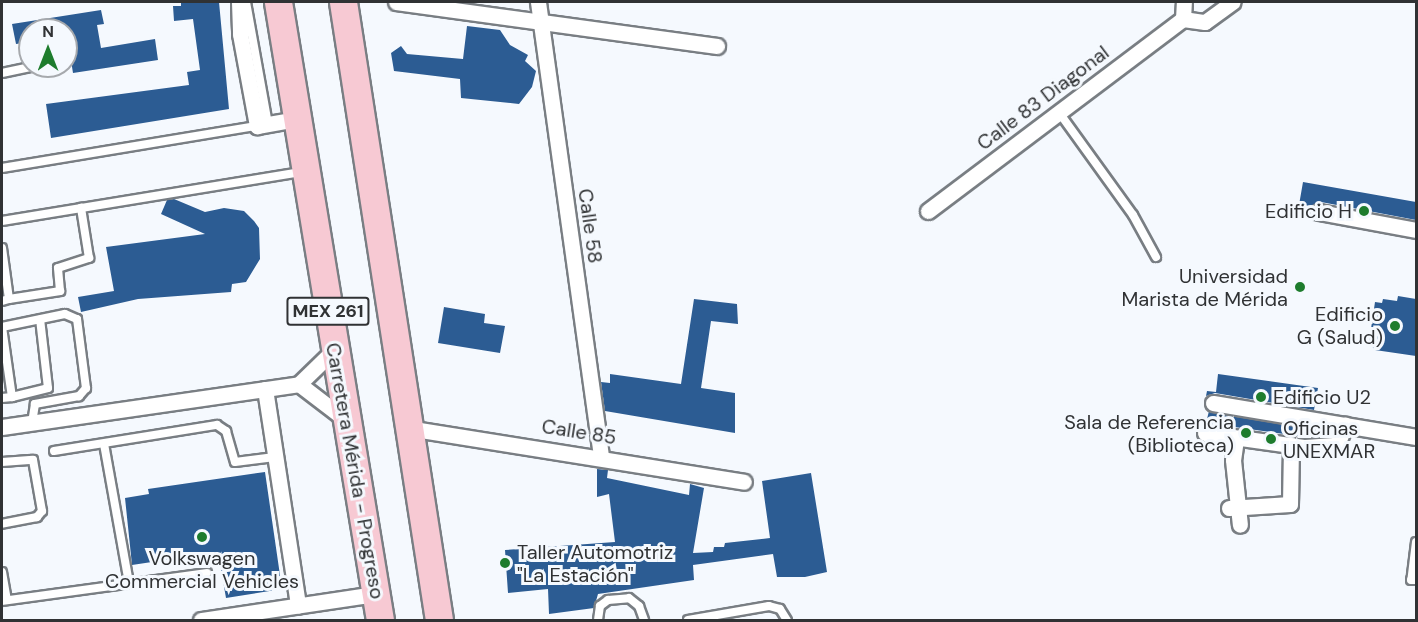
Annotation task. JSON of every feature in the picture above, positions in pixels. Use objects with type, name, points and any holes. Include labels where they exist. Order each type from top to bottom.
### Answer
[{"type":"highway","name":"Carretera Mérida - Progreso","points":[[278,2],[380,621]]},
{"type":"highway","name":"MEX 261","points":[[343,2],[439,621]]},
{"type":"street","points":[[239,2],[240,34],[262,125],[297,119]]},
{"type":"street","points":[[396,2],[717,46]]},
{"type":"street","name":"Calle 58","points":[[538,2],[601,456]]},
{"type":"street","points":[[1184,2],[1183,19],[1205,22],[1233,2]]},
{"type":"street","name":"Calle 83 Diagonal","points":[[928,212],[1058,111],[1183,19]]},
{"type":"street","points":[[1319,212],[1416,230]]},
{"type":"street","points":[[2,427],[299,384],[334,350]]},
{"type":"street","points":[[299,384],[346,420]]},
{"type":"street","points":[[266,389],[298,605]]},
{"type":"street","points":[[1213,403],[1416,437]]},
{"type":"street","points":[[1205,434],[1291,446],[1337,445],[1345,425]]},
{"type":"street","name":"Calle 85","points":[[408,428],[601,456],[744,482]]},
{"type":"street","points":[[1236,439],[1233,460],[1240,525]]},
{"type":"street","points":[[1229,508],[1290,504],[1291,446]]},
{"type":"street","points":[[201,621],[376,594]]},
{"type":"lane","points":[[2,168],[262,125],[246,2]]},
{"type":"lane","points":[[2,73],[18,70]]},
{"type":"lane","points":[[1058,111],[1133,215],[1156,257]]},
{"type":"lane","points":[[2,221],[305,172]]},
{"type":"lane","points":[[2,248],[5,300],[60,291],[58,268],[88,258],[81,208]]},
{"type":"lane","points":[[12,397],[2,327],[73,314],[77,319],[86,388],[79,396],[35,404],[32,423]]},
{"type":"lane","points":[[2,398],[48,387],[40,319]]},
{"type":"lane","points":[[54,451],[217,425],[226,431],[235,462],[276,457]]},
{"type":"lane","points":[[104,444],[129,583]]},
{"type":"lane","points":[[2,462],[33,460],[42,511],[37,517],[2,524]]},
{"type":"lane","points":[[1416,542],[1411,580],[1416,580]]},
{"type":"lane","points":[[2,572],[4,600],[207,573]]},
{"type":"lane","points":[[598,621],[600,606],[608,600],[629,598],[639,606],[644,621]]},
{"type":"lane","points":[[688,621],[769,606],[780,609],[787,621]]},
{"type":"building","points":[[181,2],[219,2],[229,109],[51,138],[46,104],[189,85],[187,72],[200,70],[193,19],[174,21],[173,6],[181,6]]},
{"type":"building","points":[[101,10],[104,24],[97,25],[101,48],[155,39],[158,60],[78,72],[78,18],[50,18]]},
{"type":"building","points":[[18,23],[18,44],[16,44],[12,24]]},
{"type":"building","points":[[467,26],[500,30],[510,45],[528,55],[525,61],[536,71],[532,87],[519,104],[461,98],[460,79],[394,71],[391,53],[401,46],[407,54],[463,59]]},
{"type":"building","points":[[1303,182],[1416,202],[1416,220],[1321,202],[1311,206],[1299,205]]},
{"type":"building","points":[[174,199],[205,212],[224,208],[244,211],[254,221],[259,228],[260,259],[246,282],[232,284],[231,292],[138,299],[81,312],[78,297],[114,291],[106,247],[205,234],[161,214],[167,200]]},
{"type":"building","name":"Edificio G (Salud)","points":[[1398,296],[1416,299],[1416,356],[1375,350],[1369,342],[1375,302],[1382,303],[1383,299],[1397,301]]},
{"type":"building","points":[[694,299],[737,304],[738,324],[711,321],[701,388],[735,393],[735,433],[605,411],[601,382],[610,383],[610,374],[681,384]]},
{"type":"building","points":[[444,307],[485,314],[484,323],[505,326],[500,353],[438,343]]},
{"type":"building","name":"Edificio U2","points":[[1218,374],[1318,388],[1314,410],[1215,393],[1206,396],[1207,391],[1216,392]]},
{"type":"building","points":[[1209,411],[1299,427],[1298,436],[1206,423]]},
{"type":"building","points":[[597,469],[608,470],[607,478],[689,495],[690,484],[704,488],[693,553],[713,552],[714,547],[724,547],[725,543],[770,538],[762,481],[811,473],[827,572],[805,577],[777,577],[773,554],[693,565],[694,580],[598,594],[594,608],[549,614],[548,589],[508,593],[505,550],[615,542],[609,494],[597,497]]},
{"type":"building","name":"Volkswagen Commercial Vehicles","points":[[265,472],[282,589],[226,598],[218,552],[132,565],[125,498],[149,494],[148,489]]},
{"type":"place","name":"Edificio H","points":[[1364,211]]},
{"type":"place","name":"Universidad Marista de Mérida","points":[[1300,287]]},
{"type":"place","name":"Edificio G (Salud)","points":[[1395,326]]},
{"type":"place","name":"Edificio U2","points":[[1261,397]]},
{"type":"place","name":"Sala de Referencia (Biblioteca)","points":[[1246,433]]},
{"type":"place","name":"Oficinas UNEXMAR","points":[[1271,439]]},
{"type":"place","name":"Volkswagen Commercial Vehicles","points":[[202,537]]},
{"type":"place","name":"Taller Automotriz \"La Estación\"","points":[[505,563]]}]
